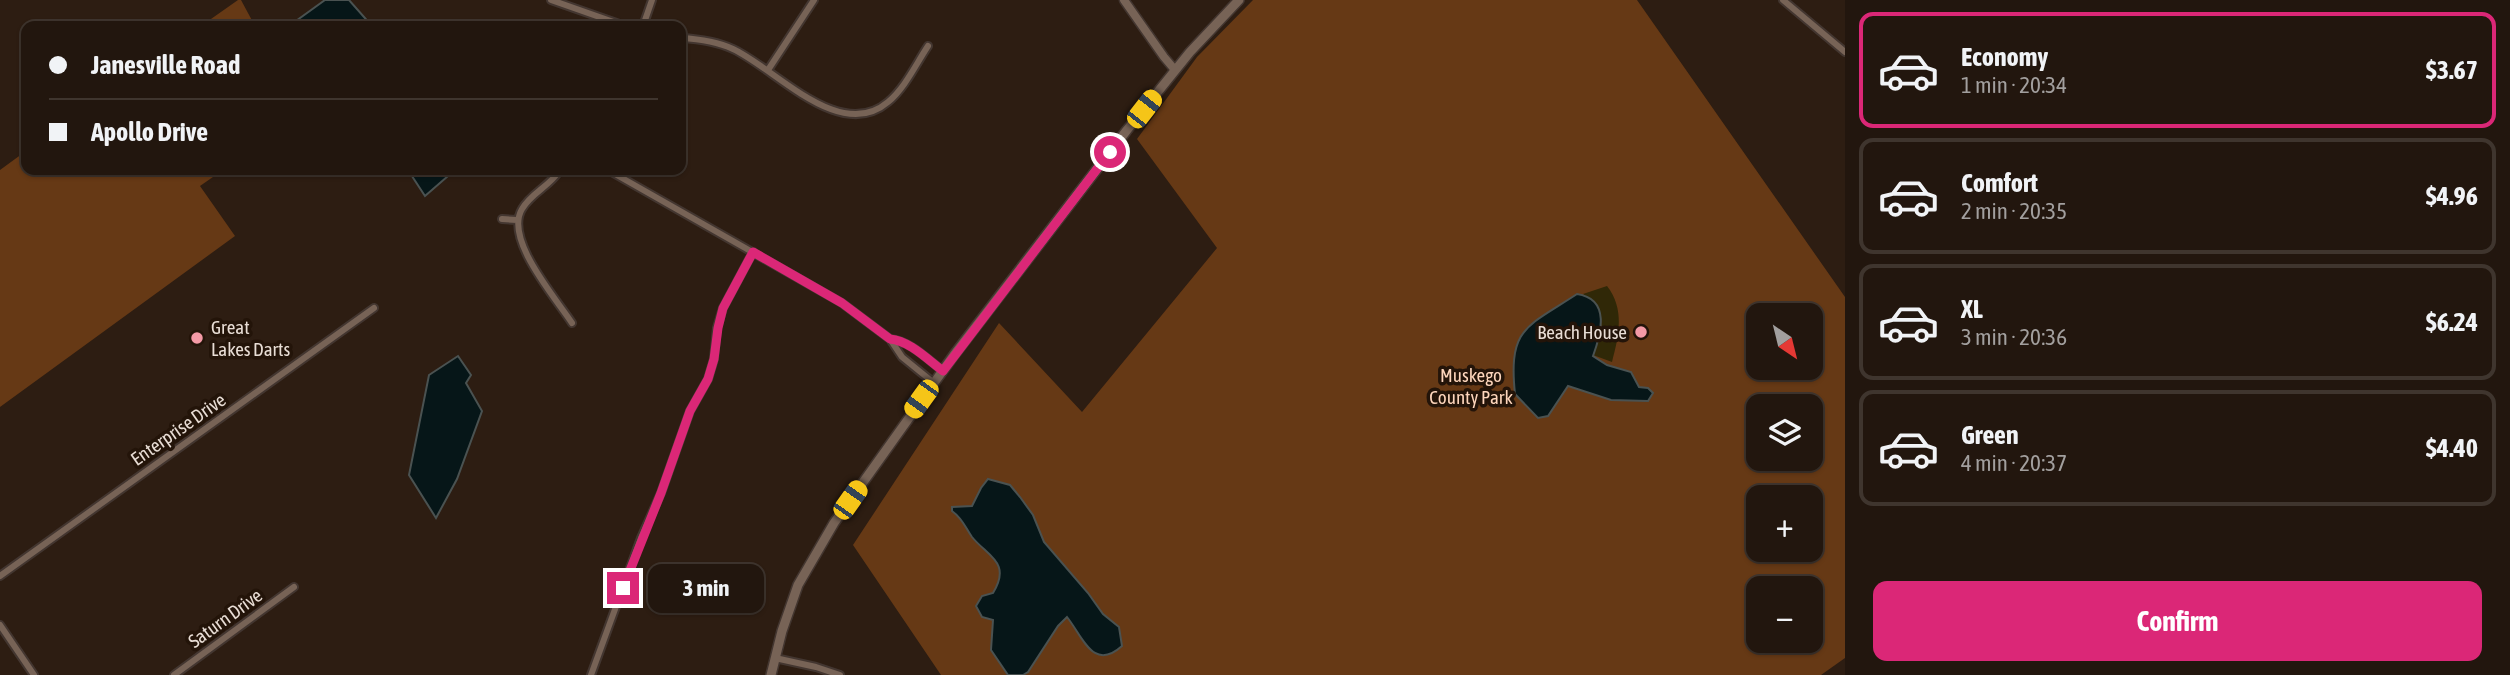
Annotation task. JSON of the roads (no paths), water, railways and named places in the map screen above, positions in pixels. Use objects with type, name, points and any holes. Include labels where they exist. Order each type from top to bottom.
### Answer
[{"type":"main road","points":[[771,675],[788,611],[814,555],[933,383],[1175,70],[1239,0]]},
{"type":"street","points":[[551,0],[611,21]]},
{"type":"street","points":[[645,21],[652,0]]},
{"type":"street","points":[[768,70],[814,0]]},
{"type":"street","points":[[1124,0],[1175,70]]},
{"type":"street","points":[[1783,0],[1845,52]]},
{"type":"street","points":[[686,38],[707,40],[731,48],[833,111],[847,115],[869,113],[887,103],[928,46]]},
{"type":"street","points":[[556,175],[525,204],[517,220],[518,237],[572,323]]},
{"type":"street","points":[[617,175],[842,303],[890,339],[902,357],[933,383]]},
{"type":"street","points":[[502,219],[517,220]]},
{"type":"street","points":[[591,675],[690,411],[708,379],[723,308],[753,252]]},
{"type":"street","name":"Enterprise Drive","points":[[0,576],[374,308]]},
{"type":"street","points":[[890,339],[899,340],[943,371]]},
{"type":"street","name":"Saturn Drive","points":[[174,675],[294,587]]},
{"type":"street","points":[[0,625],[34,675]]},
{"type":"street","points":[[775,658],[840,675]]},
{"type":"place","name":"Beach House","points":[[1641,332]]},
{"type":"place","name":"Great Lakes Darts","points":[[197,338]]},
{"type":"park label","name":"Muskego County Park","points":[[1471,386]]}]
